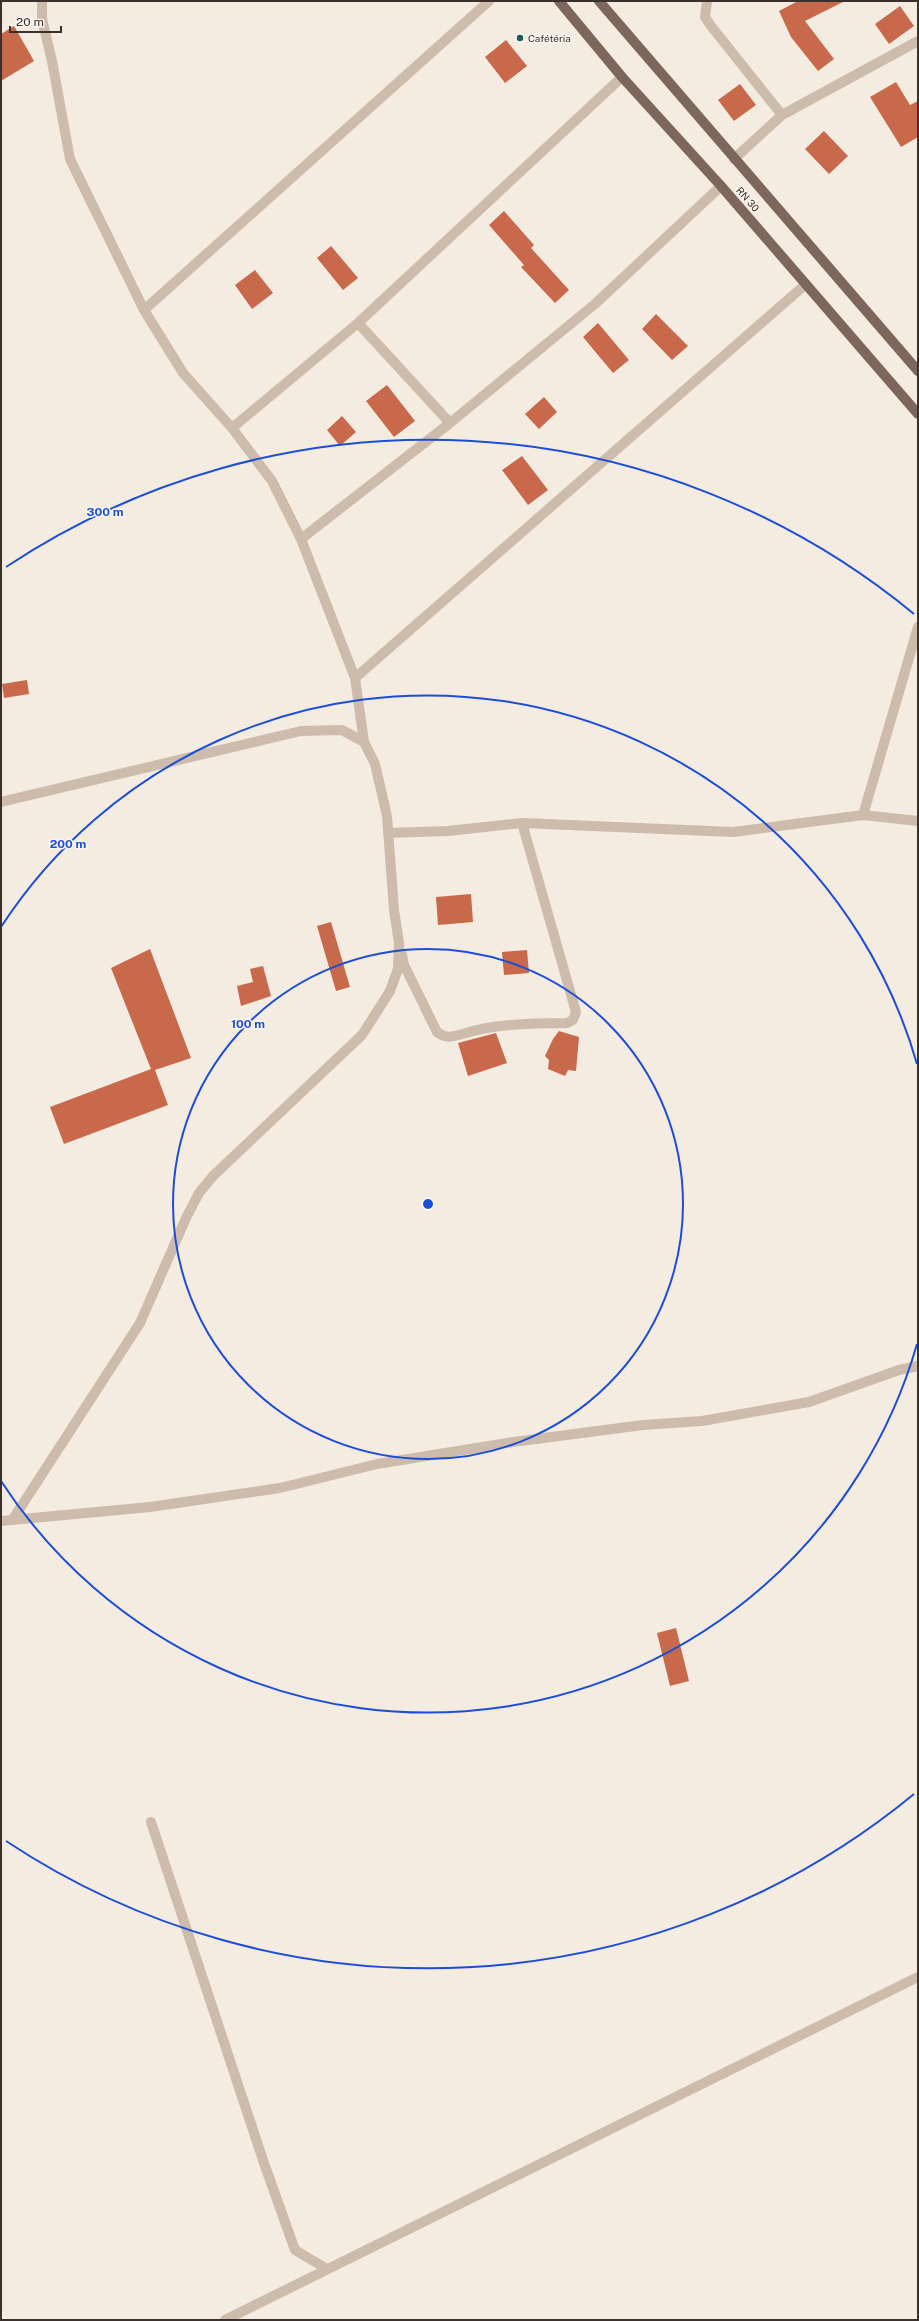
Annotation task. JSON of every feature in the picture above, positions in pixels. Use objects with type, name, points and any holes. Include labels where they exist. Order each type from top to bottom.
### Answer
[{"type":"main road","name":"RN 30","points":[[559,1],[622,77],[721,186],[918,414]]},
{"type":"main road","name":"RN 30","points":[[599,1],[918,371]]},
{"type":"street","points":[[42,1],[42,19],[52,61],[70,159],[144,310],[183,373],[232,428],[272,481],[301,539],[355,678],[364,742],[375,764],[387,816],[394,910],[404,964],[437,1032],[443,1037],[448,1038],[476,1030],[508,1025],[567,1023],[573,1020],[576,1012],[522,822]]},
{"type":"street","points":[[144,310],[490,1]]},
{"type":"street","points":[[707,1],[705,17],[782,115]]},
{"type":"street","points":[[734,159],[782,115],[918,41]]},
{"type":"street","points":[[232,428],[358,323],[622,77]]},
{"type":"street","points":[[301,539],[450,423],[595,304],[721,186]]},
{"type":"street","points":[[355,678],[806,284]]},
{"type":"street","points":[[358,323],[450,423]]},
{"type":"street","points":[[864,815],[918,627]]},
{"type":"street","points":[[1,802],[301,731],[342,730],[364,742]]},
{"type":"street","points":[[388,833],[448,831],[522,822],[733,832],[864,815],[918,821]]},
{"type":"street","points":[[13,1519],[140,1323],[186,1218],[199,1193],[213,1176],[362,1035],[390,991],[398,969],[399,943]]},
{"type":"street","points":[[1,1521],[150,1507],[280,1488],[377,1464],[513,1442],[643,1425],[702,1421],[809,1402],[899,1370],[918,1366]]},
{"type":"street","points":[[152,1822],[264,2163],[295,2250],[327,2270]]},
{"type":"street","points":[[225,2320],[918,1977]]},
{"type":"building","points":[[798,1],[845,1],[805,21],[834,59],[818,71],[791,37],[779,11]]},
{"type":"building","points":[[900,6],[914,26],[889,44],[875,24]]},
{"type":"building","points":[[14,26],[34,61],[1,81],[1,34]]},
{"type":"building","points":[[506,40],[527,66],[505,83],[485,57]]},
{"type":"building","points":[[896,82],[910,105],[918,101],[918,137],[901,147],[870,97]]},
{"type":"building","points":[[740,84],[756,105],[734,121],[718,100]]},
{"type":"building","points":[[824,131],[848,156],[829,174],[805,149]]},
{"type":"building","points":[[504,211],[534,245],[531,248],[569,290],[555,303],[521,267],[524,265],[489,225]]},
{"type":"building","points":[[331,246],[358,278],[343,290],[317,258]]},
{"type":"building","points":[[255,270],[273,293],[252,309],[235,285]]},
{"type":"building","points":[[656,314],[688,346],[672,360],[642,329]]},
{"type":"building","points":[[598,323],[629,360],[613,373],[583,337]]},
{"type":"building","points":[[387,385],[415,421],[394,437],[366,401]]},
{"type":"building","points":[[544,397],[557,412],[539,429],[525,414]]},
{"type":"building","points":[[342,416],[356,432],[340,446],[327,430]]},
{"type":"building","points":[[522,456],[548,490],[528,505],[502,470]]},
{"type":"building","points":[[27,680],[29,694],[4,698],[2,684]]},
{"type":"building","points":[[471,894],[473,922],[438,925],[436,897]]},
{"type":"building","points":[[331,922],[350,987],[336,991],[317,926]]},
{"type":"building","points":[[150,949],[191,1058],[155,1070],[168,1105],[64,1144],[50,1107],[151,1069],[111,968]]},
{"type":"building","points":[[527,950],[529,973],[504,975],[502,952]]},
{"type":"building","points":[[263,966],[271,996],[241,1006],[237,986],[253,982],[250,969]]},
{"type":"building","points":[[559,1031],[579,1037],[576,1071],[568,1070],[565,1076],[548,1069],[549,1060],[545,1056],[553,1039]]},
{"type":"building","points":[[496,1033],[507,1063],[468,1076],[458,1043]]},
{"type":"building","points":[[676,1628],[689,1681],[670,1686],[657,1633]]},
{"type":"place","name":"Cafétéria","points":[[520,38]]}]
